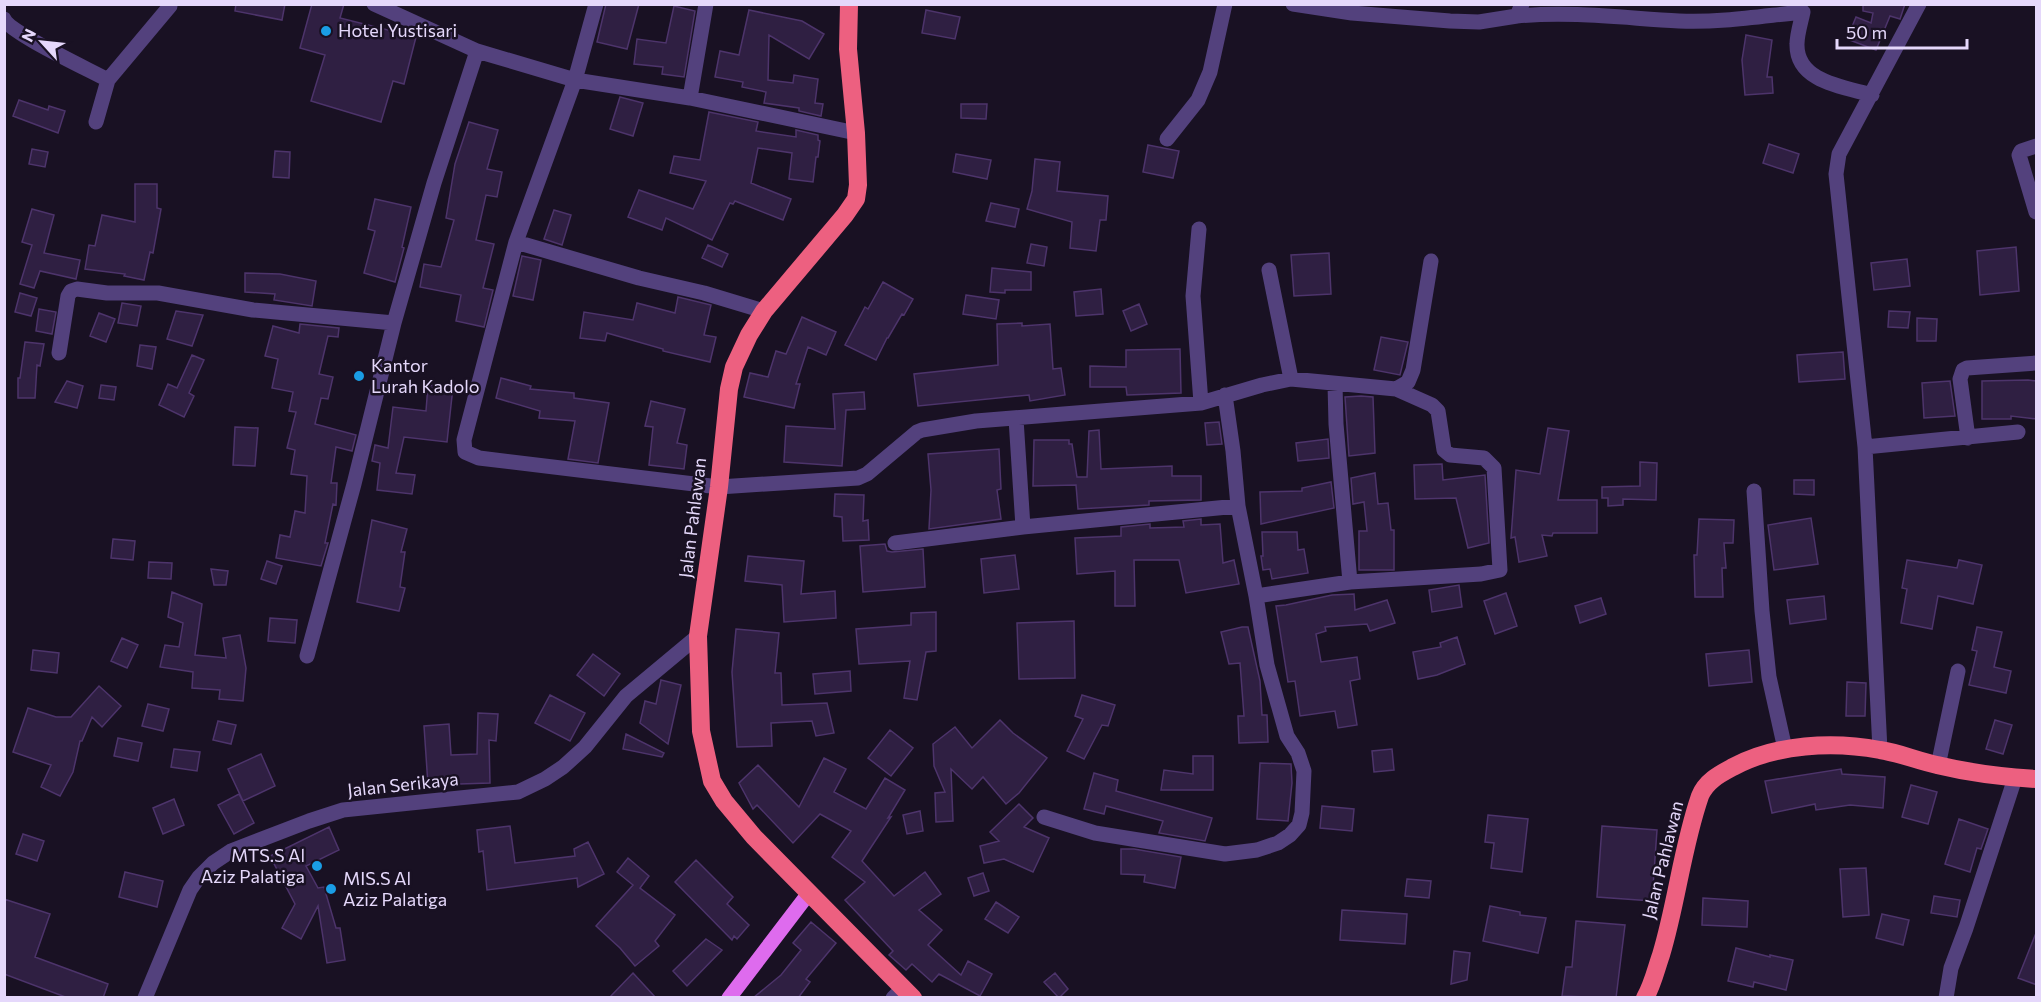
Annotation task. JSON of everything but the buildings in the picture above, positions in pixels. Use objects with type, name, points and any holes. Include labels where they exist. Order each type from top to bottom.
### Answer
[{"type":"highway","name":"Jalan Pahlawan","points":[[849,4],[848,49],[856,133],[858,185],[856,199],[764,311],[749,335],[734,367],[729,389],[698,636],[701,732],[712,781],[724,801],[754,837],[903,994]]},
{"type":"highway","name":"Jalan Pahlawan","points":[[1645,998],[1652,984],[1670,926],[1687,841],[1703,789],[1721,773],[1743,762],[1785,749],[1842,746],[1880,750],[1938,766],[2015,778],[2037,779]]},
{"type":"main road","points":[[729,998],[808,893]]},
{"type":"street","points":[[374,4],[477,51],[575,80],[690,98],[856,133]]},
{"type":"street","points":[[596,4],[575,80],[516,242],[464,440],[465,452],[479,458],[718,487],[858,478],[867,474],[922,430],[976,421],[1201,403],[1291,379],[1396,389],[1431,405],[1438,411],[1444,450],[1450,454],[1484,458],[1494,468],[1500,570],[1482,574],[1350,582],[1256,596]]},
{"type":"street","points":[[690,98],[706,4]]},
{"type":"street","points":[[1167,139],[1198,100],[1210,72],[1225,4]]},
{"type":"street","points":[[1293,4],[1352,13],[1479,22],[1520,10],[1714,22],[1804,8],[1797,44],[1803,68],[1817,79],[1872,95]]},
{"type":"street","points":[[1880,750],[1865,447],[1836,174],[1839,154],[1919,4]]},
{"type":"street","points":[[96,122],[108,80],[170,6]]},
{"type":"street","points":[[4,19],[10,27],[24,36],[108,80]]},
{"type":"street","points":[[307,656],[394,323],[434,183],[477,51]]},
{"type":"street","points":[[2037,146],[2021,151],[2019,155],[2037,212]]},
{"type":"street","points":[[1200,229],[1194,296],[1201,403]]},
{"type":"street","points":[[516,242],[764,311]]},
{"type":"street","points":[[1396,389],[1408,382],[1413,370],[1431,261]]},
{"type":"street","points":[[1269,270],[1291,379]]},
{"type":"street","points":[[59,353],[68,296],[71,291],[77,289],[107,293],[158,293],[253,310],[394,323]]},
{"type":"street","points":[[1968,438],[1960,379],[1963,370],[2037,363]]},
{"type":"street","points":[[1335,384],[1336,424],[1350,582]]},
{"type":"street","points":[[1044,818],[1095,833],[1226,854],[1257,850],[1278,843],[1299,825],[1302,813],[1304,771],[1298,753],[1287,736],[1270,676],[1238,506],[1225,395]]},
{"type":"street","points":[[1016,419],[1023,526]]},
{"type":"street","points":[[1865,447],[2018,432]]},
{"type":"street","points":[[1754,491],[1769,677],[1785,749]]},
{"type":"street","points":[[895,543],[1023,526],[1238,506]]},
{"type":"street","name":"Jalan Serikaya","points":[[145,998],[190,890],[213,863],[231,851],[309,820],[343,810],[518,792],[545,779],[562,767],[585,747],[626,696],[698,636]]},
{"type":"street","points":[[1938,766],[1958,671]]},
{"type":"street","points":[[1946,998],[1951,968],[2015,778]]},
{"type":"place","name":"Hotel Yustisari","points":[[326,31]]},
{"type":"place","name":"Kantor Lurah Kadolo","points":[[359,376]]},
{"type":"place","name":"MTS.S Al Aziz Palatiga","points":[[317,866]]},
{"type":"place","name":"MIS.S Al Aziz Palatiga","points":[[331,889]]}]
